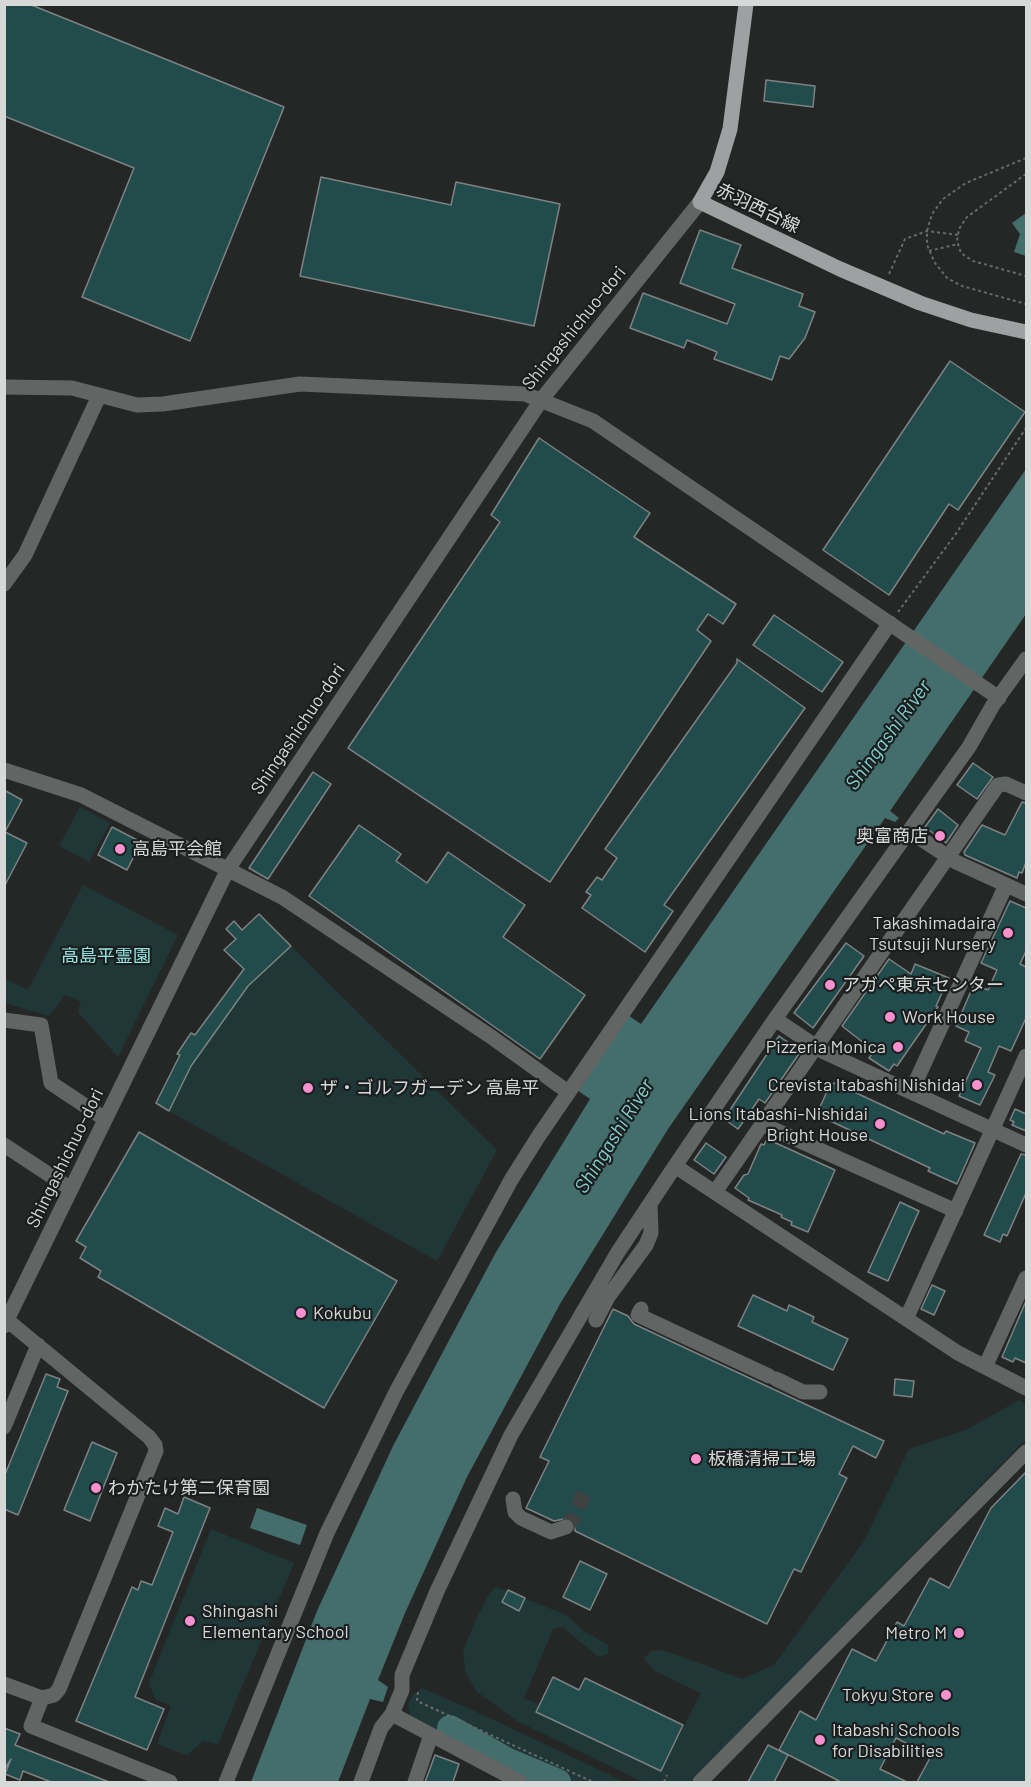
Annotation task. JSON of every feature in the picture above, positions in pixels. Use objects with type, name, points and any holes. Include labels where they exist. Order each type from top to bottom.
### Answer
[{"type":"main road","name":"赤羽西台線","points":[[746,4],[730,129],[717,172],[700,202],[920,303],[971,320],[1026,332]]},
{"type":"street","name":"Shingashichuo-dori","points":[[7,1314],[71,1189],[228,868],[542,399],[700,202]]},
{"type":"street","points":[[4,387],[72,388],[117,402],[145,404],[272,386],[309,384],[525,394],[542,399],[593,421],[999,698]]},
{"type":"street","points":[[4,584],[25,555],[99,396]]},
{"type":"street","points":[[226,1782],[327,1533],[368,1447],[482,1232],[537,1137],[892,624]]},
{"type":"street","points":[[361,1782],[381,1728],[392,1714],[402,1690],[402,1675],[438,1590],[511,1435],[588,1300],[675,1166],[775,1019],[969,747],[1026,659]]},
{"type":"street","points":[[4,770],[81,795],[228,868],[292,903],[490,1036],[568,1092]]},
{"type":"street","points":[[715,1192],[998,785],[1006,784],[1026,793]]},
{"type":"street","points":[[909,831],[947,857],[1026,894]]},
{"type":"street","points":[[911,1092],[1006,885]]},
{"type":"street","points":[[775,1019],[815,1047],[1026,1145]]},
{"type":"street","points":[[4,1020],[41,1024],[51,1083],[105,1119]]},
{"type":"street","points":[[906,1319],[1026,1056]]},
{"type":"street","points":[[762,1124],[956,1211]]},
{"type":"street","points":[[4,1145],[71,1189]]},
{"type":"street","points":[[675,1166],[906,1319],[985,1367],[1026,1388]]},
{"type":"street","points":[[596,1320],[608,1297],[646,1245],[651,1233],[650,1204]]},
{"type":"street","points":[[985,1367],[1026,1278]]},
{"type":"street","points":[[641,1309],[638,1315],[803,1392],[820,1392]]},
{"type":"street","points":[[4,1684],[42,1698],[54,1695],[59,1689],[156,1451],[149,1437],[38,1345],[7,1314]]},
{"type":"street","points":[[4,1426],[38,1345]]},
{"type":"street","points":[[700,1782],[1026,1452]]},
{"type":"street","points":[[513,1499],[515,1512],[520,1518],[551,1532],[566,1527]]},
{"type":"street","points":[[42,1698],[31,1726],[170,1782]]},
{"type":"street","points":[[392,1714],[431,1735],[498,1777],[519,1782]]},
{"type":"street","points":[[415,1782],[431,1735]]},
{"type":"path","points":[[1026,158],[966,183],[943,199],[932,214],[927,231],[929,251],[947,278],[962,286],[1026,304]]},
{"type":"path","points":[[1026,174],[967,217],[959,229],[958,236],[961,253],[973,261],[1026,276]]},
{"type":"path","points":[[883,287],[904,239],[927,231],[958,236]]},
{"type":"path","points":[[929,251],[958,244]]},
{"type":"path","points":[[892,624],[1026,428]]},
{"type":"path","points":[[402,1675],[418,1691],[417,1701],[593,1782]]},
{"type":"path","points":[[664,1782],[667,1775]]},
{"type":"green space","points":[[80,807],[110,823],[89,862],[59,846]]},
{"type":"green space","name":"高島平霊園","points":[[83,885],[178,935],[118,1057],[78,1012],[81,1002],[65,995],[49,1016],[5,1003],[5,979],[28,990]]},
{"type":"green space","name":"ザ・ゴルフガーデン 高島平","points":[[291,946],[497,1150],[437,1261],[169,1111],[191,1066],[248,986]]},
{"type":"green space","points":[[1019,1400],[1026,1404],[1026,1439],[691,1782],[643,1782],[519,1722],[477,1692],[466,1673],[463,1652],[475,1621],[488,1596],[496,1587],[566,1615],[584,1631],[608,1645],[608,1654],[598,1657],[563,1627],[553,1629],[524,1698],[539,1705],[537,1712],[661,1771],[701,1693],[653,1670],[644,1658],[651,1651],[663,1650],[742,1679],[774,1665],[864,1541],[909,1449],[968,1429]]},
{"type":"green space","points":[[211,1529],[294,1563],[218,1744],[203,1741],[187,1755],[157,1744],[171,1706],[155,1699],[149,1683]]},
{"type":"green space","points":[[422,1688],[625,1782],[532,1782],[410,1715],[408,1704],[413,1695]]},
{"type":"water","points":[[1026,213],[1026,256],[1014,252],[1020,234],[1012,223]]},
{"type":"water","name":"Shingashi River","points":[[1026,469],[1026,614],[890,811],[899,818],[895,822],[885,818],[668,1129],[560,1304],[467,1477],[405,1613],[378,1680],[388,1687],[383,1702],[370,1699],[338,1782],[251,1782],[317,1611],[393,1446],[496,1252],[590,1099],[577,1090],[628,1015],[641,1024]]},
{"type":"water","points":[[257,1508],[307,1525],[300,1545],[250,1528]]},
{"type":"building","points":[[4,4],[29,4],[284,107],[190,341],[82,297],[134,168],[4,116]]},
{"type":"building","points":[[766,80],[815,86],[813,107],[764,101]]},
{"type":"building","points":[[321,177],[451,205],[456,182],[560,204],[534,326],[300,276]]},
{"type":"building","points":[[700,230],[741,245],[732,268],[803,294],[799,306],[815,312],[805,338],[789,359],[780,356],[772,380],[714,359],[717,352],[687,340],[684,348],[630,328],[643,293],[727,324],[735,304],[680,283]]},
{"type":"building","points":[[950,361],[1025,412],[958,510],[949,504],[889,595],[823,550]]},
{"type":"building","points":[[539,438],[650,513],[634,537],[736,604],[723,624],[708,614],[697,630],[711,641],[550,882],[348,748],[500,522],[491,515]]},
{"type":"building","points":[[774,615],[843,662],[822,692],[753,645]]},
{"type":"building","points":[[737,659],[805,708],[664,905],[673,911],[645,952],[582,908],[591,895],[586,892],[597,877],[602,880],[617,858],[605,849],[737,663]]},
{"type":"building","points":[[973,763],[993,777],[977,799],[957,785]]},
{"type":"building","points":[[313,772],[331,784],[268,879],[249,868]]},
{"type":"building","points":[[4,790],[22,800],[5,832],[27,843],[4,887]]},
{"type":"building","points":[[1022,802],[1026,803],[1026,862],[1022,873],[1019,872],[1017,878],[965,855],[964,852],[982,825],[1005,835]]},
{"type":"building","points":[[938,809],[958,825],[946,843],[925,827]]},
{"type":"building","points":[[359,825],[401,854],[396,861],[427,883],[448,852],[525,905],[503,937],[585,995],[540,1059],[309,896]]},
{"type":"building","points":[[112,827],[141,842],[127,870],[98,855]]},
{"type":"building","points":[[1010,901],[1026,908],[1026,951],[1020,964],[1026,967],[1026,1018],[1011,1051],[999,1046],[988,1072],[995,1075],[980,1105],[959,1096],[981,1048],[965,1041],[969,1032],[956,1026],[974,984],[988,990],[997,970],[981,963]]},
{"type":"building","points":[[259,914],[291,946],[248,986],[191,1066],[169,1111],[156,1103],[180,1055],[177,1054],[191,1033],[195,1035],[244,969],[224,950],[236,939],[226,929],[234,921],[242,930]]},
{"type":"building","name":"アガペ東京センター","points":[[846,943],[864,956],[813,1028],[794,1013]]},
{"type":"building","name":"Work House","points":[[889,959],[911,974],[915,964],[949,978],[936,1006],[938,1007],[897,1066],[894,1064],[889,1071],[869,1058],[874,1051],[842,1026]]},
{"type":"building","points":[[779,1036],[801,1051],[765,1103],[759,1099],[738,1129],[724,1119]]},
{"type":"building","name":"Lions Itabashi-Nishidai Bright House","points":[[835,1083],[944,1134],[946,1131],[975,1143],[957,1184],[928,1171],[930,1168],[824,1118],[819,1109],[830,1085]]},
{"type":"building","points":[[1015,1109],[1026,1114],[1026,1131],[1012,1125],[1014,1122],[1010,1120]]},
{"type":"building","points":[[139,1132],[397,1281],[324,1408],[98,1277],[101,1271],[80,1258],[86,1247],[76,1241]]},
{"type":"building","points":[[767,1139],[835,1170],[808,1232],[791,1225],[792,1222],[781,1217],[782,1215],[748,1200],[749,1198],[735,1188],[744,1175],[748,1174],[761,1144],[764,1145]]},
{"type":"building","points":[[706,1143],[726,1157],[714,1174],[694,1160]]},
{"type":"building","points":[[1021,1154],[1026,1155],[1026,1193],[1007,1236],[1003,1234],[1000,1242],[984,1235]]},
{"type":"building","points":[[900,1202],[919,1211],[888,1281],[868,1272]]},
{"type":"building","points":[[932,1285],[945,1291],[934,1315],[921,1309]]},
{"type":"building","points":[[753,1295],[787,1311],[789,1305],[814,1317],[812,1322],[848,1339],[833,1370],[738,1326]]},
{"type":"building","points":[[1026,1301],[1026,1363],[1015,1358],[1013,1362],[1002,1357]]},
{"type":"building","name":"板橋清掃工場","points":[[613,1309],[628,1316],[634,1324],[884,1441],[876,1458],[853,1446],[839,1474],[847,1478],[801,1572],[794,1569],[767,1624],[575,1531],[575,1523],[569,1518],[554,1521],[526,1508],[549,1461],[540,1457]]},
{"type":"building","points":[[46,1374],[60,1379],[57,1387],[68,1391],[18,1515],[4,1509],[4,1477]]},
{"type":"building","points":[[895,1379],[914,1381],[912,1397],[894,1395]]},
{"type":"building","points":[[92,1442],[117,1453],[90,1521],[64,1510]]},
{"type":"building","name":"Metro M","points":[[1026,1472],[1026,1782],[917,1782],[931,1756],[896,1738],[880,1769],[907,1782],[841,1782],[779,1750],[800,1711],[816,1720],[852,1649],[876,1661],[897,1622],[904,1626],[930,1578],[949,1588],[991,1508]]},
{"type":"building","points":[[184,1497],[210,1508],[135,1697],[164,1709],[147,1750],[76,1721],[132,1587],[138,1590],[141,1581],[152,1585],[173,1532],[158,1526],[165,1508],[178,1514]]},
{"type":"building","points":[[580,1561],[607,1574],[590,1610],[563,1597]]},
{"type":"building","points":[[508,1590],[525,1598],[519,1611],[502,1602]]},
{"type":"building","points":[[553,1677],[579,1690],[585,1678],[683,1725],[661,1771],[536,1712]]},
{"type":"building","points":[[4,1728],[20,1734],[15,1745],[109,1782],[51,1782],[23,1771],[20,1780],[5,1774],[11,1759],[4,1770]]},
{"type":"building","points":[[768,1745],[788,1755],[774,1782],[748,1782]]},
{"type":"building","points":[[435,1755],[459,1764],[453,1782],[425,1782]]},
{"type":"waterway","points":[[450,1728],[508,1761],[558,1782]]},
{"type":"tunnel","points":[[566,1527],[573,1519],[584,1493]]},
{"type":"place","name":"奥富商店","points":[[940,836]]},
{"type":"place","name":"高島平会館","points":[[120,849]]},
{"type":"place","name":"Takashimadaira Tsutsuji Nursery","points":[[1008,933]]},
{"type":"place","name":"アガペ東京センター","points":[[830,985]]},
{"type":"place","name":"Work House","points":[[890,1017]]},
{"type":"place","name":"Pizzeria Monica","points":[[898,1047]]},
{"type":"place","name":"Crevista Itabashi Nishidai","points":[[977,1085]]},
{"type":"place","name":"ザ・ゴルフガーデン 高島平","points":[[308,1088]]},
{"type":"place","name":"Lions Itabashi-Nishidai Bright House","points":[[880,1124]]},
{"type":"place","name":"Kokubu","points":[[301,1313]]},
{"type":"place","name":"板橋清掃工場","points":[[696,1459]]},
{"type":"place","name":"わかたけ第二保育園","points":[[96,1488]]},
{"type":"place","name":"Shingashi Elementary School","points":[[190,1621]]},
{"type":"place","name":"Metro M","points":[[959,1633]]},
{"type":"place","name":"Tokyu Store","points":[[946,1695]]},
{"type":"place","name":"Itabashi Schools for Disabilities","points":[[820,1740]]}]
